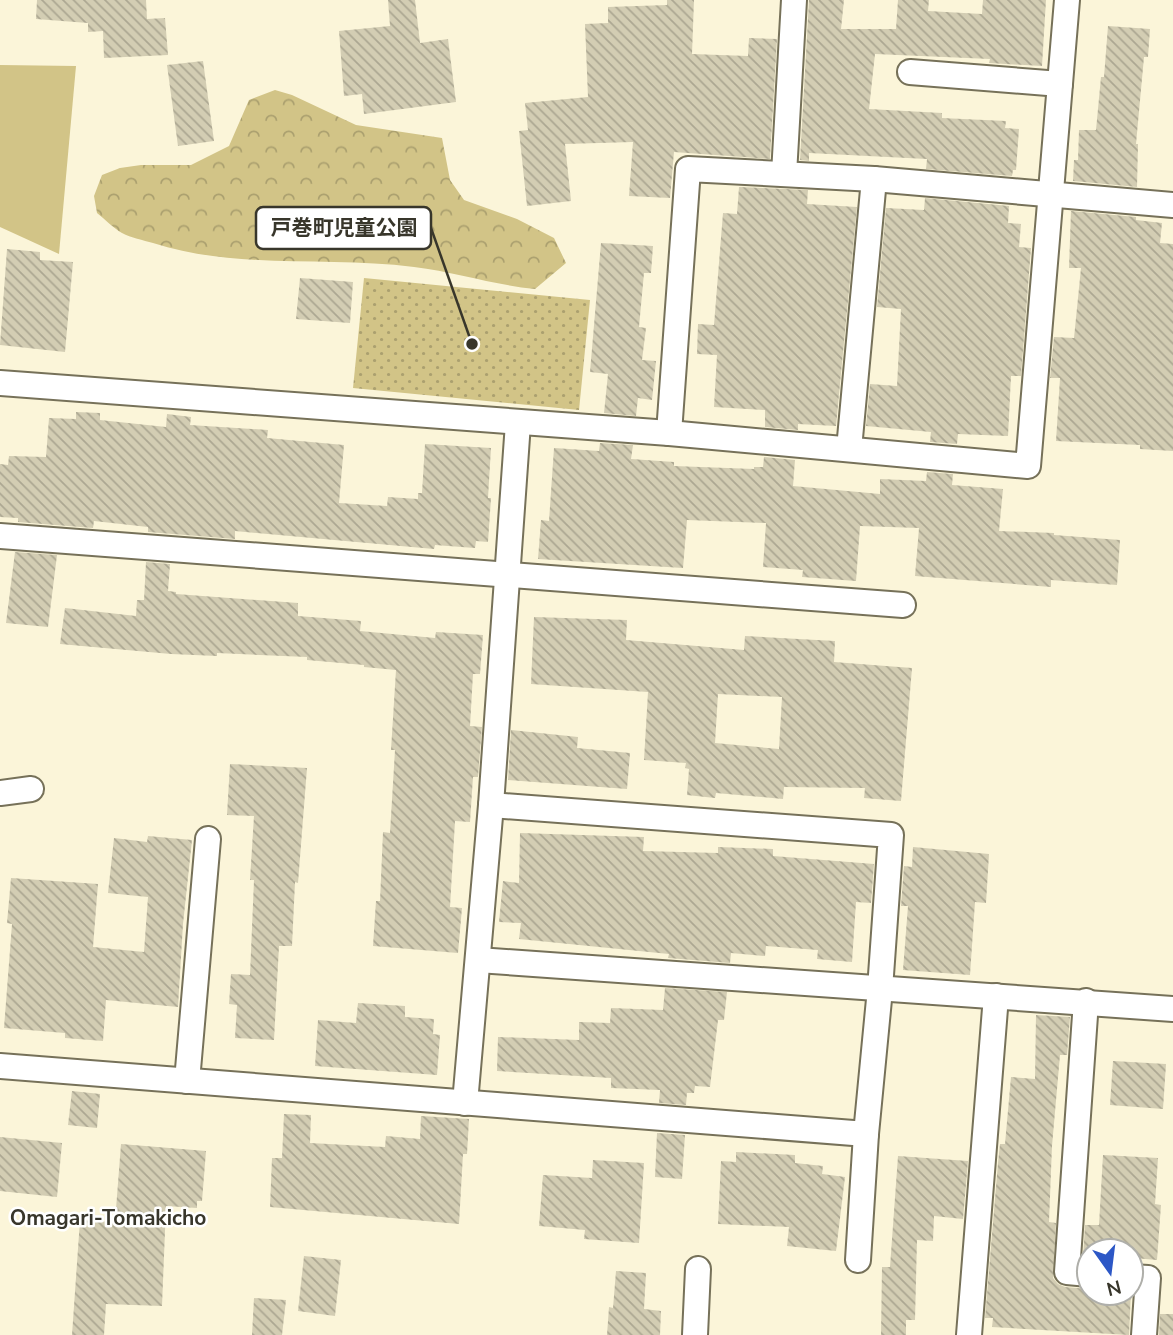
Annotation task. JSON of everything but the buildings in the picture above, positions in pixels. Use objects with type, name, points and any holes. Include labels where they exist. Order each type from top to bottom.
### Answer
[{"type":"street","points":[[785,174],[794,0]]},
{"type":"street","points":[[0,383],[669,433],[1028,466],[1067,0]]},
{"type":"street","points":[[909,72],[1060,84]]},
{"type":"street","points":[[669,433],[688,169],[874,179],[1173,205]]},
{"type":"street","points":[[849,449],[874,179]]},
{"type":"street","points":[[466,1102],[519,423]]},
{"type":"street","points":[[0,536],[903,605]]},
{"type":"street","points":[[0,793],[31,789]]},
{"type":"street","points":[[491,805],[891,835],[858,1260]]},
{"type":"street","points":[[187,1081],[208,839]]},
{"type":"street","points":[[478,960],[1173,1009]]},
{"type":"street","points":[[969,1335],[996,996]]},
{"type":"street","points":[[1075,1273],[1067,1272],[1086,1001]]},
{"type":"street","points":[[0,1066],[866,1134]]},
{"type":"street","points":[[695,1335],[698,1269]]},
{"type":"street","points":[[1144,1335],[1145,1278]]},
{"type":"green space","points":[[0,65],[76,66],[59,254],[0,227]]},
{"type":"green space","points":[[275,90],[292,95],[356,125],[442,138],[450,180],[464,200],[517,219],[554,238],[566,263],[535,289],[414,267],[217,257],[129,236],[115,229],[97,213],[94,196],[102,175],[120,168],[141,165],[191,165],[229,146],[249,100]]},
{"type":"green space","points":[[364,278],[590,300],[579,410],[353,388]]},
{"type":"place","name":"戸巻町児童公園","points":[[472,344]]},
{"type":"district","name":"Omagari-Tomakicho","points":[[108,1218]]}]
